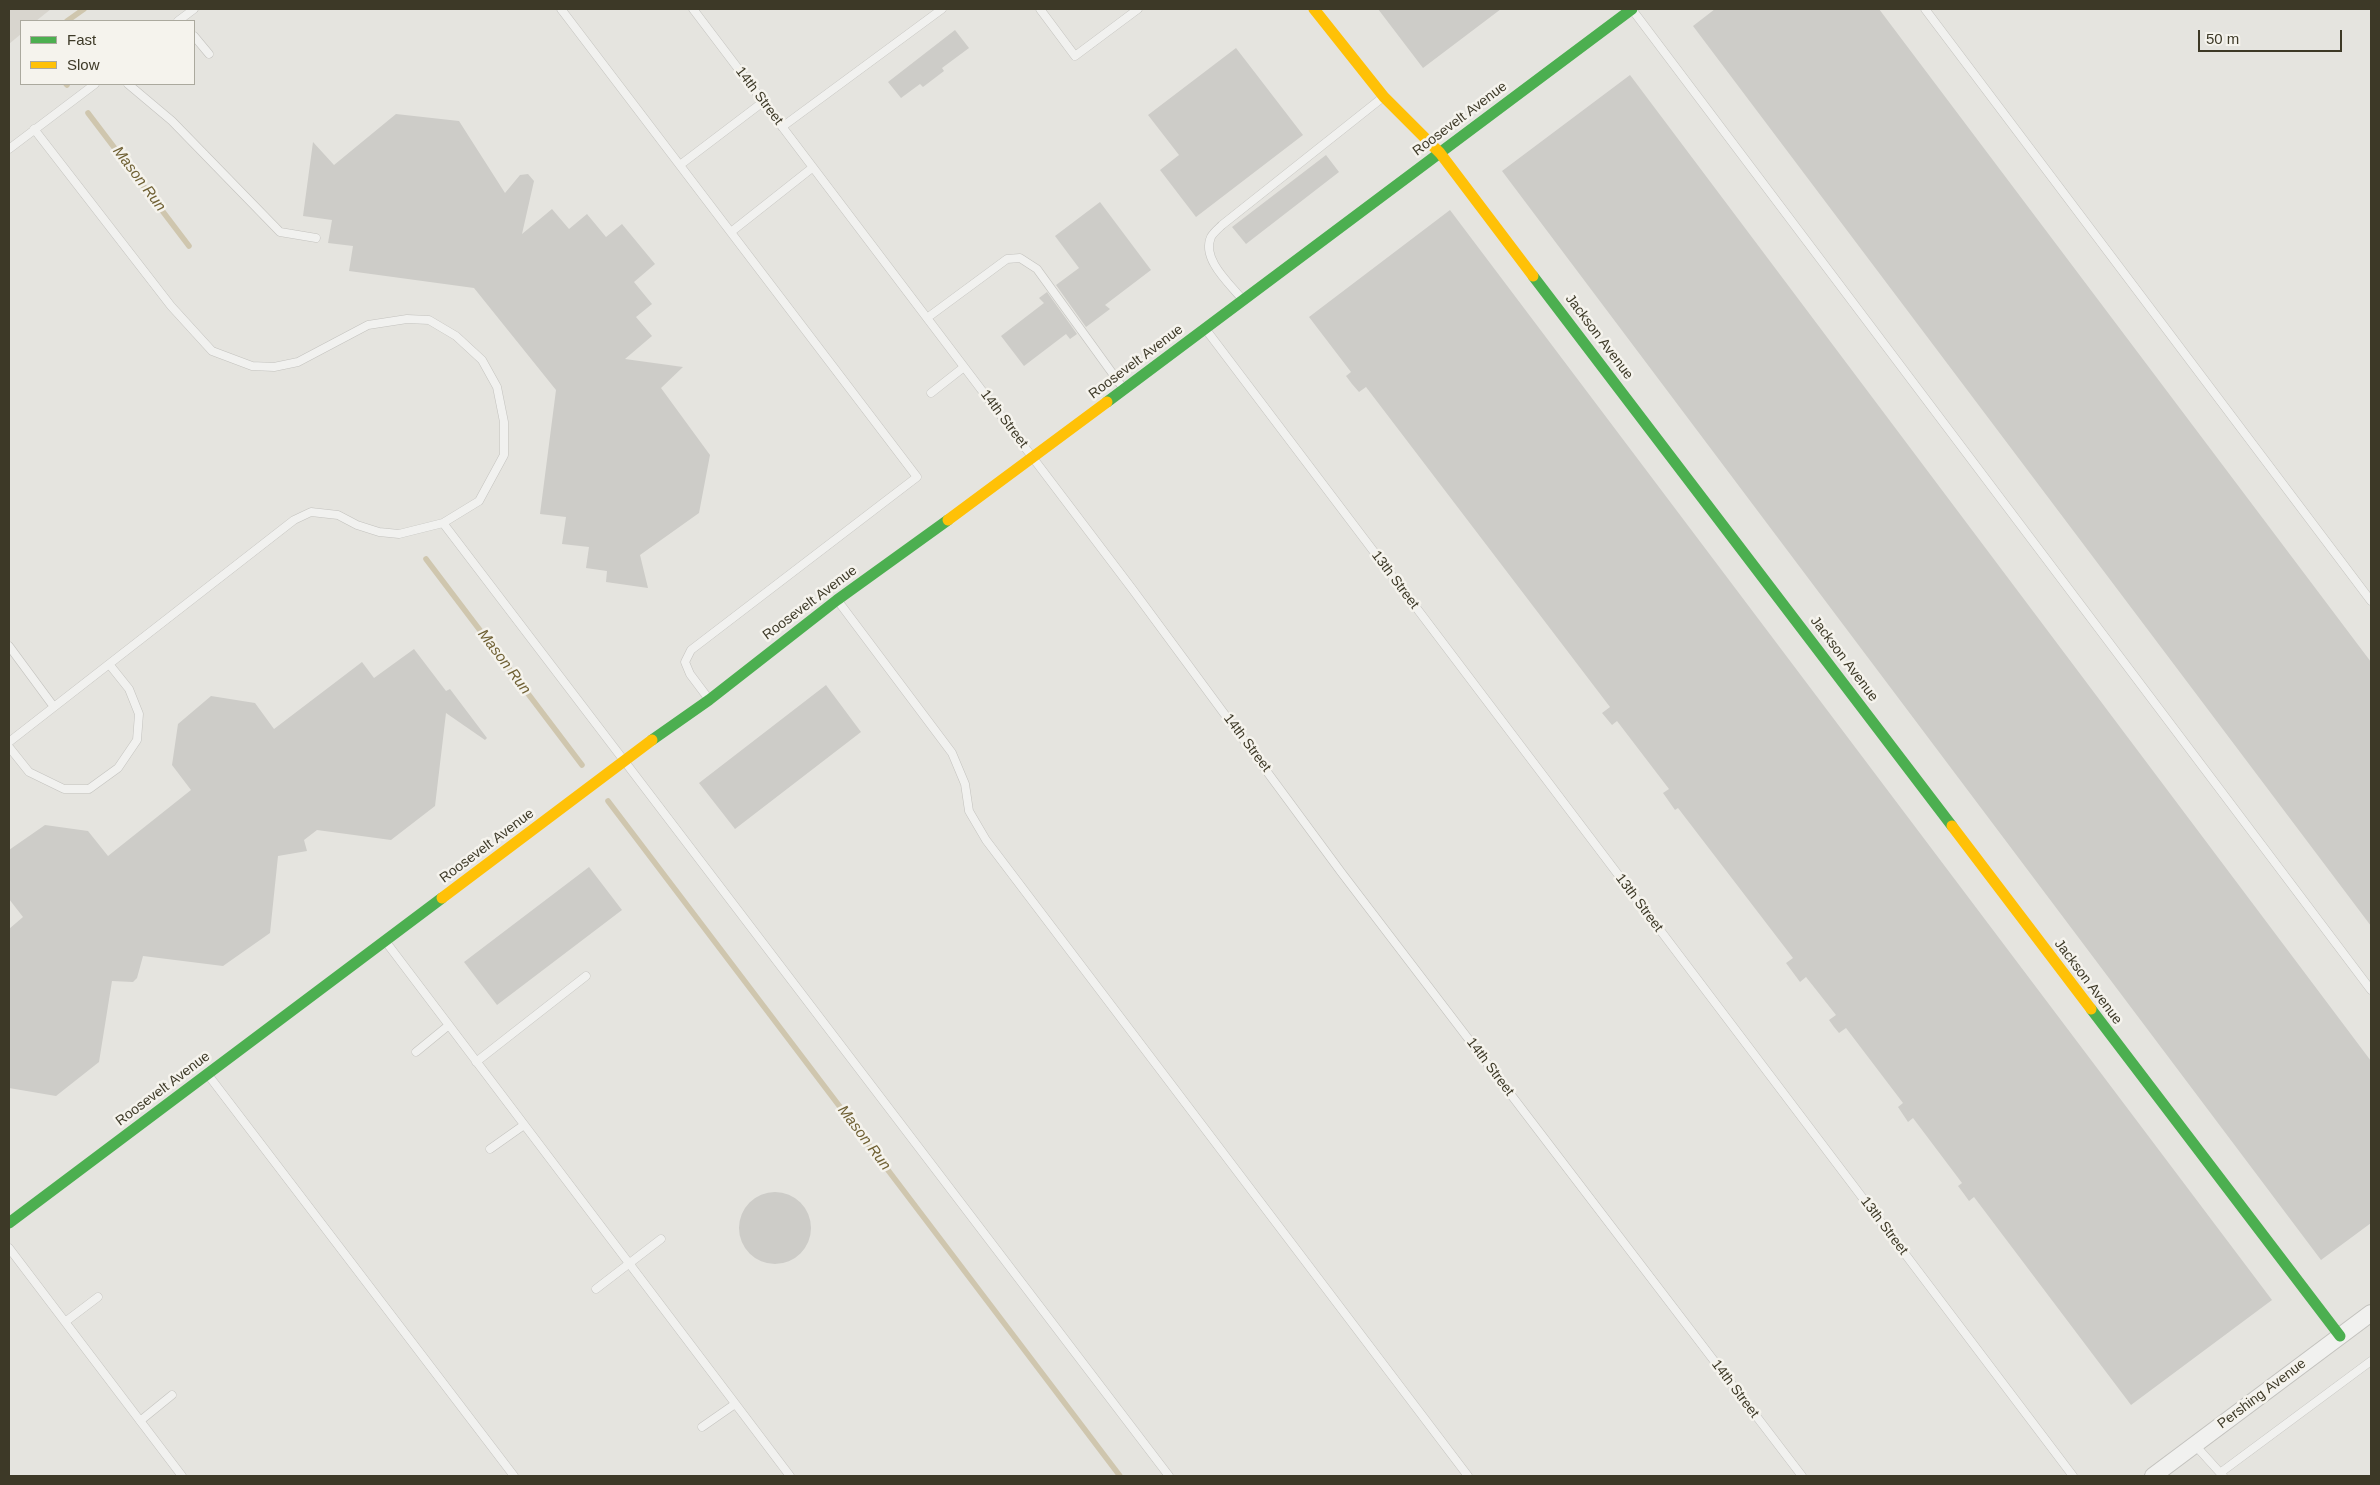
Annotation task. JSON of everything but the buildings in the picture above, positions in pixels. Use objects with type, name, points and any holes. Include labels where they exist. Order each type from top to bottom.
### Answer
[{"type":"street","name":"Jackson Avenue","points":[[1314,9],[1384,97],[1440,153],[2340,1336]]},
{"type":"street","name":"Roosevelt Avenue","points":[[9,1223],[386,942],[625,760],[709,700],[837,600],[1033,458],[1632,9]]},
{"type":"street","name":"Pershing Avenue","points":[[2153,1476],[2371,1313]]},
{"type":"lane","points":[[181,20],[194,9]]},
{"type":"lane","points":[[560,9],[917,477],[690,650],[685,662],[690,674],[709,700]]},
{"type":"lane","name":"14th Street","points":[[694,9],[812,168],[1239,731],[1347,879],[1802,1476]]},
{"type":"lane","points":[[782,127],[942,9]]},
{"type":"lane","points":[[1040,9],[1075,56],[1138,9]]},
{"type":"lane","points":[[1632,9],[2371,990]]},
{"type":"lane","points":[[1925,9],[2371,601]]},
{"type":"lane","points":[[195,37],[209,54]]},
{"type":"lane","points":[[9,149],[94,85]]},
{"type":"lane","points":[[129,85],[172,121],[280,232],[316,238]]},
{"type":"lane","points":[[1244,301],[1215,266],[1209,250],[1211,237],[1222,225],[1384,97]]},
{"type":"lane","points":[[680,165],[764,102]]},
{"type":"lane","points":[[9,742],[294,520],[311,512],[338,515],[356,525],[379,532],[399,534],[443,523],[479,501],[504,455],[504,422],[497,387],[482,360],[456,336],[429,320],[407,319],[368,326],[298,362],[274,367],[252,366],[212,351],[171,306],[34,129]]},
{"type":"lane","points":[[731,232],[812,168]]},
{"type":"lane","points":[[927,318],[1007,259],[1020,258],[1037,269],[1124,390]]},
{"type":"lane","name":"13th Street","points":[[1206,329],[2073,1476]]},
{"type":"lane","points":[[931,393],[964,367]]},
{"type":"lane","points":[[443,523],[1169,1476]]},
{"type":"lane","points":[[837,600],[952,753],[965,784],[969,812],[986,840],[1468,1476]]},
{"type":"lane","points":[[9,646],[54,707]]},
{"type":"lane","points":[[9,746],[30,772],[64,789],[89,789],[118,768],[137,740],[138,714],[129,689],[109,664]]},
{"type":"lane","points":[[386,942],[790,1476]]},
{"type":"lane","points":[[476,1062],[586,976]]},
{"type":"lane","points":[[416,1052],[449,1025]]},
{"type":"lane","points":[[208,1074],[514,1476]]},
{"type":"lane","points":[[490,1149],[524,1125]]},
{"type":"lane","points":[[596,1289],[662,1239]]},
{"type":"lane","points":[[9,1248],[182,1476]]},
{"type":"lane","points":[[65,1322],[98,1297]]},
{"type":"lane","points":[[2194,1445],[2222,1475],[2371,1361]]},
{"type":"lane","points":[[140,1421],[172,1395]]},
{"type":"lane","points":[[702,1428],[735,1404]]},
{"type":"shaded area","points":[[9,9],[51,9],[37,20],[20,20],[20,35],[9,44]]},
{"type":"waterway","name":"Mason Run","points":[[68,20],[84,9]]},
{"type":"waterway","name":"Mason Run","points":[[88,113],[189,246]]},
{"type":"waterway","name":"Mason Run","points":[[426,559],[582,765]]},
{"type":"waterway","name":"Mason Run","points":[[608,801],[1120,1476]]},
{"type":"traffic: fast","points":[[1107,402],[1632,9]]},
{"type":"traffic: fast","points":[[1533,276],[1952,826]]},
{"type":"traffic: fast","points":[[652,740],[709,700],[837,600],[948,520]]},
{"type":"traffic: fast","points":[[9,1223],[442,898]]},
{"type":"traffic: fast","points":[[2091,1009],[2340,1336]]},
{"type":"traffic: slow","points":[[1314,9],[1384,97],[1440,153],[1533,276]]},
{"type":"traffic: slow","points":[[948,520],[1107,402]]},
{"type":"traffic: slow","points":[[442,898],[652,740]]},
{"type":"traffic: slow","points":[[1952,826],[2091,1009]]}]
